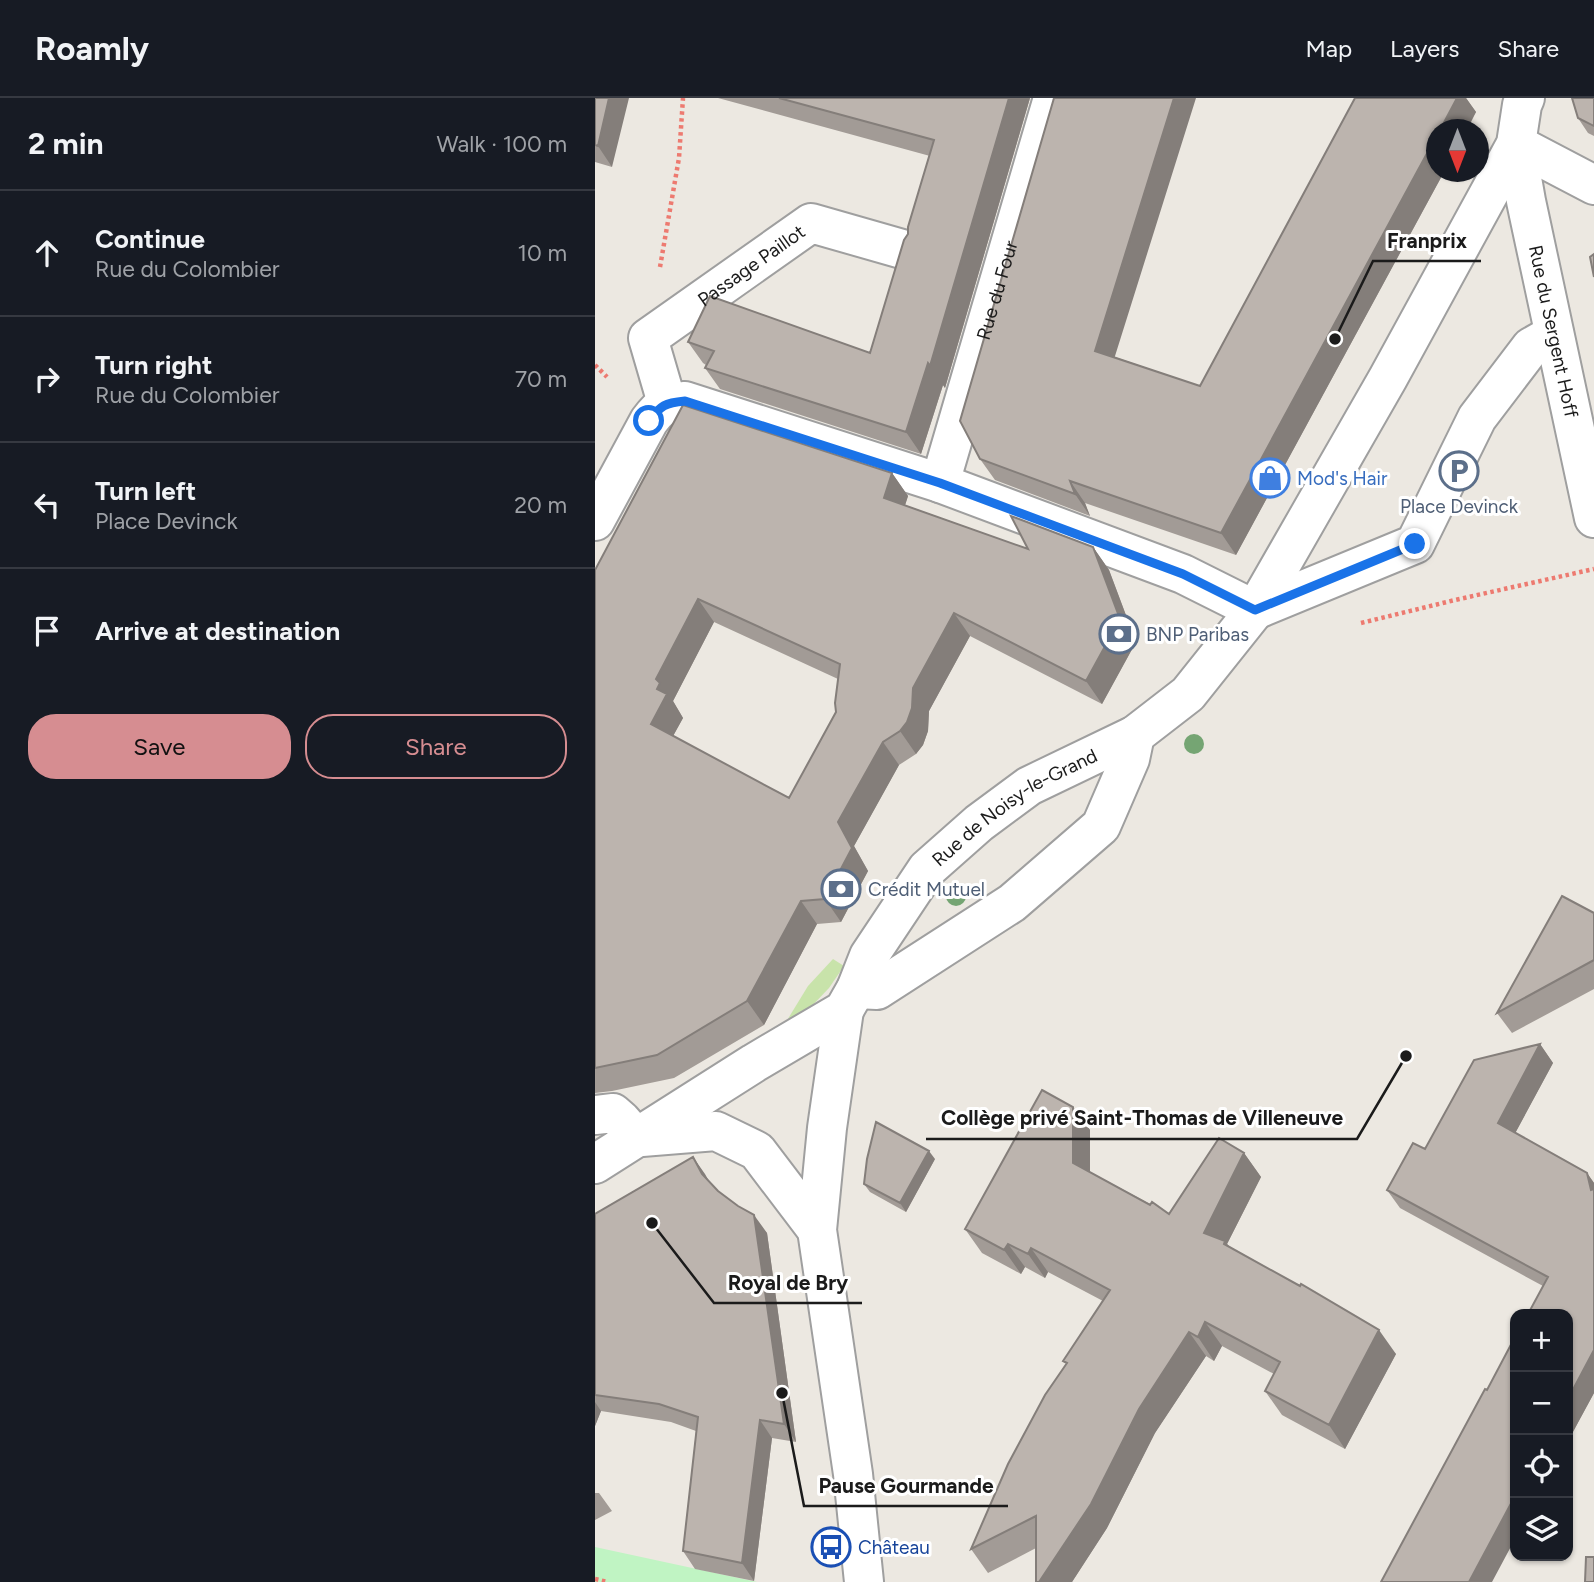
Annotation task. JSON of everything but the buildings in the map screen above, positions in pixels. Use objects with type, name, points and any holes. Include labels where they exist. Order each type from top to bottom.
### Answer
[{"type":"street","name":"Rue du Four","points":[[940,483],[1053,98]]},
{"type":"street","points":[[1525,98],[1516,144],[1594,185]]},
{"type":"street","name":"Rue du Sergent Hoff","points":[[1516,144],[1594,518]]},
{"type":"street","name":"Rue de Noisy-le-Grand","points":[[817,1230],[827,1128],[850,1000],[869,956],[926,869],[979,823],[1029,786],[1135,735],[1188,694],[1255,610],[1388,378],[1516,144]]},
{"type":"street","name":"Passage Paillot","points":[[648,338],[811,223],[902,249]]},
{"type":"street","points":[[595,521],[649,421],[659,408],[667,403],[685,401],[940,483],[1183,574],[1255,610],[1415,544],[1477,418],[1531,348],[1554,334]]},
{"type":"street","points":[[648,338],[667,403]]},
{"type":"street","points":[[595,1164],[850,1000],[877,990],[1012,903],[1101,826],[1130,759],[1135,735]]},
{"type":"street","points":[[595,1115],[613,1113],[636,1138]]},
{"type":"street","points":[[636,1138],[716,1131],[757,1151],[817,1230],[853,1474],[864,1582]]},
{"type":"path","points":[[648,338],[679,158],[683,98]]},
{"type":"path","points":[[1350,626],[1594,569]]},
{"type":"path","points":[[595,1579],[608,1582]]},
{"type":"green space","points":[[833,959],[844,966],[829,988],[807,1011],[788,1024],[786,1022],[808,986]]},
{"type":"green space","points":[[595,1547],[757,1582],[595,1582]]},
{"type":"place","name":"Franprix","points":[[1335,339]]},
{"type":"place","name":"Place Devinck","points":[[1459,471]]},
{"type":"place","name":"Mod's Hair","points":[[1270,478]]},
{"type":"place","name":"BNP Paribas","points":[[1119,634]]},
{"type":"place","name":"Crédit Mutuel","points":[[841,889]]},
{"type":"place","name":"Collège privé Saint-Thomas de Villeneuve","points":[[1406,1056]]},
{"type":"place","name":"Royal de Bry","points":[[652,1223]]},
{"type":"place","name":"Pause Gourmande","points":[[782,1393]]},
{"type":"place","name":"Château","points":[[831,1547]]},
{"type":"route","points":[[649,421],[659,408],[667,403],[685,401],[940,483],[1183,574],[1255,610],[1415,544]]}]
